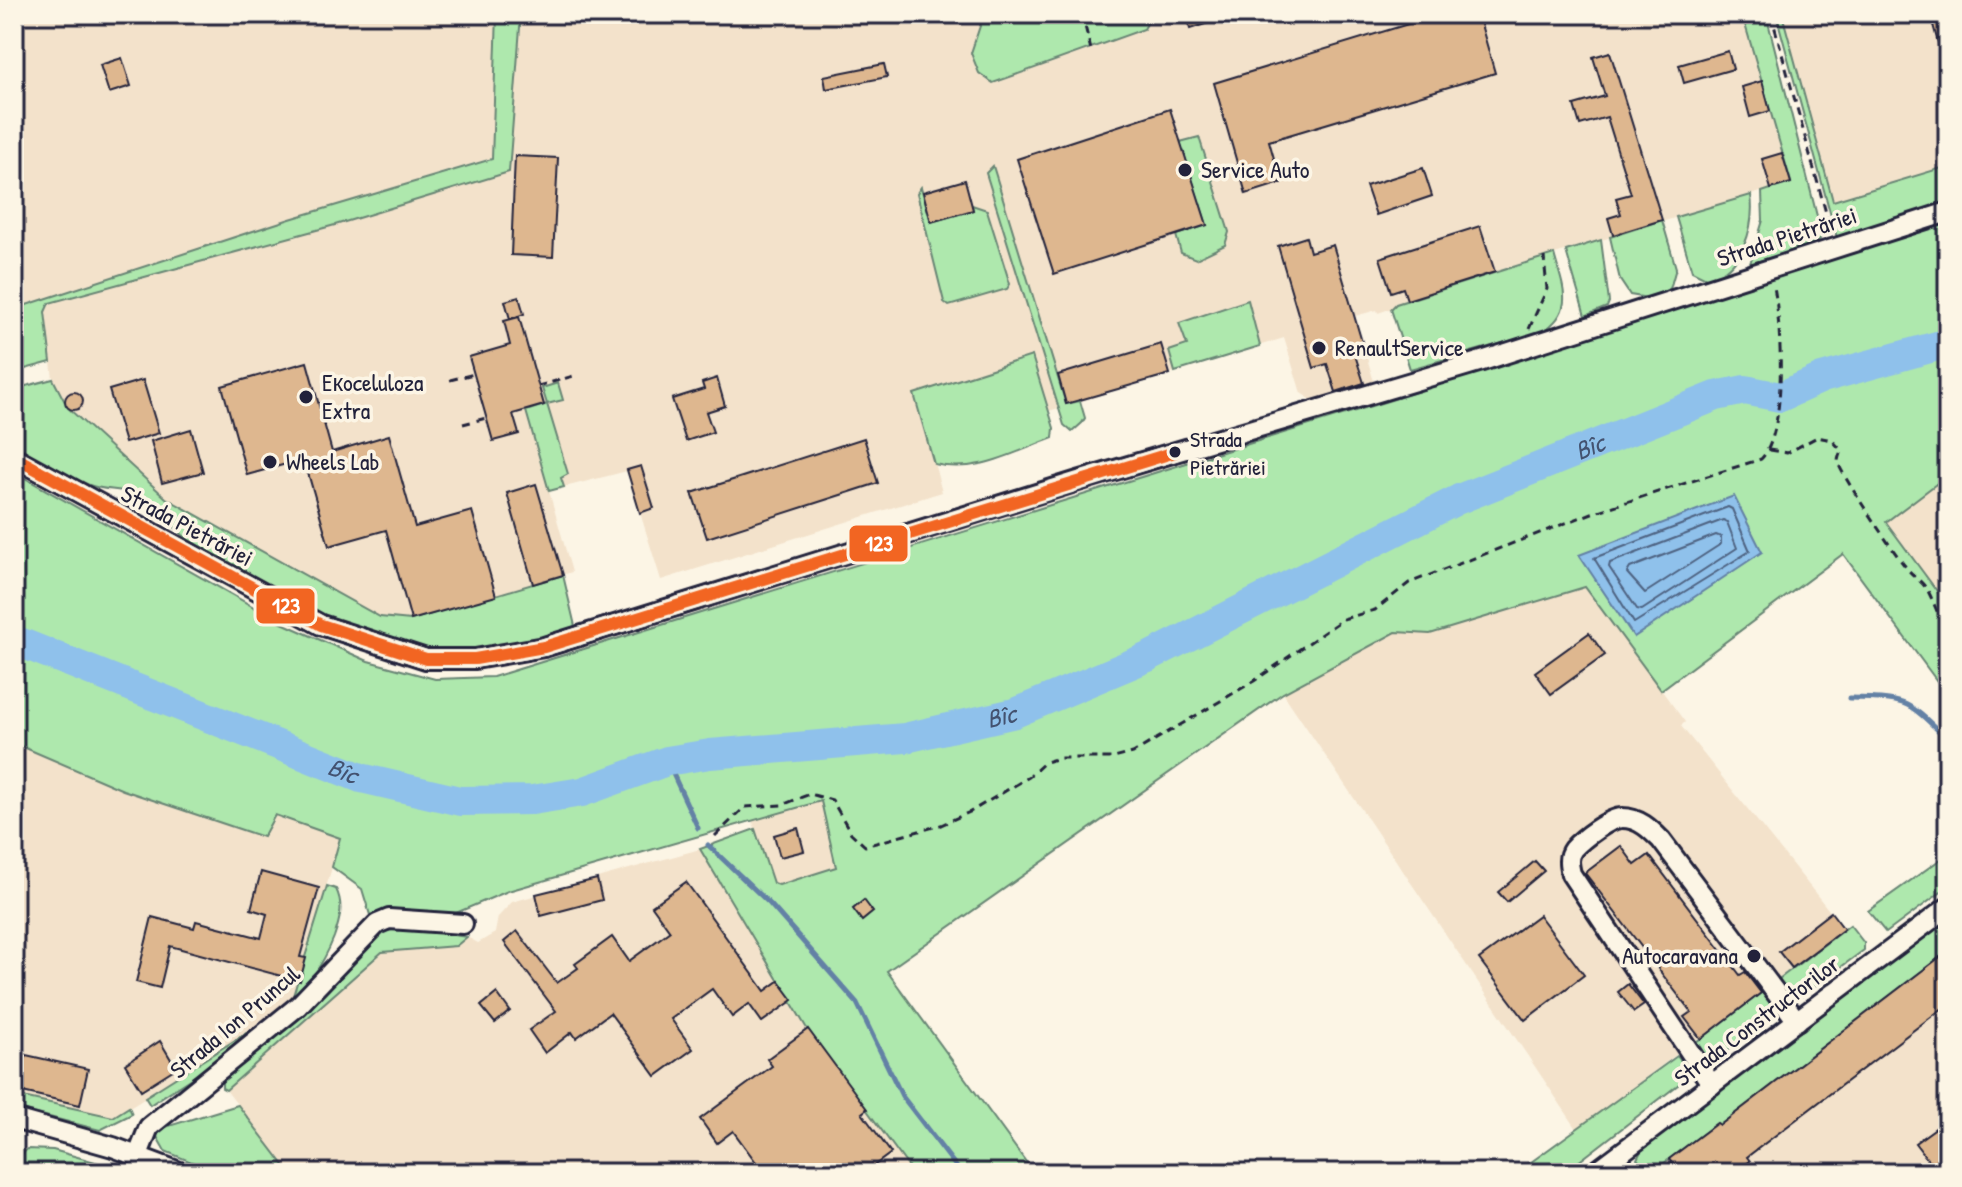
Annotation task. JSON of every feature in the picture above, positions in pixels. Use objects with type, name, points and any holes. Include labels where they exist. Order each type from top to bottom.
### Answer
[{"type":"street","name":"Strada Pietrăriei","points":[[14,457],[321,625],[426,659],[451,661],[544,647],[1519,349],[1948,212]]},
{"type":"street","points":[[1712,1085],[1571,874],[1569,860],[1573,850],[1593,834],[1618,818],[1648,827],[1797,1021]]},
{"type":"street","name":"Strada Constructorilor","points":[[1594,1173],[1948,907]]},
{"type":"street","name":"Strada Ion Pruncul","points":[[138,1155],[149,1127],[156,1120],[298,1006],[377,924],[389,919],[463,924]]},
{"type":"street","points":[[14,1119],[138,1155],[182,1173]]},
{"type":"path","points":[[1082,14],[1091,50]]},
{"type":"path","points":[[1771,14],[1835,247]]},
{"type":"path","points":[[1519,349],[1547,289],[1544,257]]},
{"type":"path","points":[[715,836],[745,807],[782,805],[810,794],[832,800],[851,833],[865,846],[941,825],[1029,777],[1045,762],[1059,758],[1114,758],[1133,753],[1254,681],[1343,619],[1375,610],[1409,583],[1592,513],[1761,459],[1769,450],[1779,385],[1781,324],[1770,267]]},
{"type":"path","points":[[450,380],[474,374]]},
{"type":"path","points":[[538,386],[577,375]]},
{"type":"path","points":[[463,424],[486,418]]},
{"type":"path","points":[[1769,450],[1787,453],[1817,437],[1832,440],[1841,450],[1838,462],[1842,471],[1871,520],[1907,570],[1916,574],[1948,632]]},
{"type":"shaded area","points":[[14,14],[497,14],[492,158],[290,219],[14,309]]},
{"type":"shaded area","points":[[521,14],[1742,14],[1791,183],[1495,272],[1378,313],[1377,310],[1355,316],[1374,382],[1313,401],[1301,393],[1284,338],[930,448],[942,492],[661,580],[627,471],[549,491],[572,572],[411,620],[380,617],[166,498],[66,405],[53,379],[45,312],[49,303],[509,172]]},
{"type":"shaded area","points":[[1782,14],[1948,14],[1948,166],[1833,202]]},
{"type":"shaded area","points":[[1948,475],[1948,606],[1886,521]]},
{"type":"shaded area","points":[[1585,587],[1685,722],[1681,726],[1844,929],[1577,1129],[1283,693],[1397,632],[1430,634]]},
{"type":"shaded area","points":[[14,743],[123,790],[263,837],[274,815],[341,838],[292,999],[265,1021],[114,1117],[14,1095]]},
{"type":"shaded area","points":[[821,801],[837,867],[779,885],[772,882],[752,819]]},
{"type":"shaded area","points":[[700,849],[806,1027],[913,1173],[290,1173],[226,1090],[382,952],[456,946],[467,937],[478,943],[495,933],[498,917],[512,902]]},
{"type":"shaded area","points":[[1948,951],[1948,1173],[1651,1173],[1717,1123],[1719,1125]]},
{"type":"green space","points":[[497,14],[521,14],[509,172],[335,225],[49,303],[45,312],[51,362],[14,372],[14,309],[290,219],[492,159]]},
{"type":"green space","points":[[984,14],[1152,15],[1144,29],[993,83],[979,73],[971,53]]},
{"type":"green space","points":[[1742,14],[1766,14],[1822,236],[1817,243],[1750,264],[1763,220],[1762,192],[1791,182]]},
{"type":"green space","points":[[1776,14],[1782,14],[1833,201],[1948,166],[1948,203],[1837,238]]},
{"type":"green space","points":[[1199,137],[1229,232],[1225,245],[1196,259],[1181,253],[1176,235],[1207,225],[1180,142]]},
{"type":"green space","points":[[993,166],[1066,404],[1080,401],[1085,418],[1072,432],[1064,425],[986,173]]},
{"type":"green space","points":[[921,187],[931,222],[973,210],[972,205],[987,210],[1010,284],[1007,289],[949,306],[944,302],[917,193]]},
{"type":"green space","points":[[1751,195],[1751,220],[1738,256],[1720,274],[1708,279],[1692,271],[1676,217]]},
{"type":"green space","points":[[1662,220],[1676,268],[1670,289],[1648,298],[1630,295],[1620,280],[1610,237]]},
{"type":"green space","points":[[1948,222],[1948,475],[1886,522],[1948,606],[1948,696],[1843,554],[1661,690],[1585,587],[1430,634],[1396,632],[1283,693],[887,971],[1034,1173],[913,1173],[806,1027],[700,849],[755,829],[773,883],[779,885],[836,867],[821,801],[508,891],[456,913],[387,912],[370,915],[362,889],[332,867],[340,838],[275,815],[263,837],[123,790],[14,743],[14,472],[282,623],[368,661],[435,679],[493,677],[1394,399]]},
{"type":"green space","points":[[1601,240],[1609,302],[1607,307],[1585,316],[1566,251]]},
{"type":"green space","points":[[1554,254],[1564,298],[1563,307],[1553,324],[1542,332],[1410,369],[1391,309],[1396,304]]},
{"type":"green space","points":[[1248,300],[1260,346],[1175,372],[1169,351],[1187,345],[1179,323]]},
{"type":"green space","points":[[1032,356],[1054,428],[1053,438],[980,464],[934,464],[914,394]]},
{"type":"green space","points":[[53,379],[68,408],[166,498],[380,617],[411,620],[563,575],[575,626],[523,644],[470,655],[441,654],[407,647],[332,620],[259,584],[201,550],[154,507],[136,495],[89,485],[14,446],[14,389]]},
{"type":"green space","points":[[558,383],[563,400],[547,404],[542,388]]},
{"type":"green space","points":[[547,404],[568,474],[561,478],[564,487],[549,491],[526,411]]},
{"type":"green space","points":[[1948,854],[1948,887],[1886,933],[1868,911]]},
{"type":"green space","points":[[327,886],[336,889],[338,895],[338,925],[320,966],[302,991],[256,1034],[150,1105],[145,1097],[265,1021],[292,999]]},
{"type":"green space","points":[[1948,920],[1948,951],[1720,1125],[1717,1123],[1651,1173],[1637,1159],[1643,1147]]},
{"type":"green space","points":[[1850,925],[1864,943],[1864,950],[1708,1065],[1692,1045]]},
{"type":"green space","points":[[405,928],[467,937],[456,946],[382,952],[226,1090],[222,1088],[222,1080],[233,1067],[381,932]]},
{"type":"green space","points":[[1677,1056],[1684,1064],[1683,1081],[1564,1173],[1516,1173]]},
{"type":"green space","points":[[14,1095],[113,1117],[129,1107],[132,1114],[100,1130],[14,1108]]},
{"type":"green space","points":[[238,1105],[290,1173],[218,1173],[165,1151],[156,1135],[162,1128]]},
{"type":"green space","points":[[27,1149],[53,1150],[134,1173],[14,1173],[17,1160]]},
{"type":"water","points":[[1734,496],[1762,552],[1634,637],[1579,555]]},
{"type":"building","points":[[1185,14],[1227,14],[1227,17],[1190,29]]},
{"type":"building","points":[[1441,14],[1478,14],[1495,73],[1269,141],[1281,183],[1246,194],[1214,83]]},
{"type":"building","points":[[1930,14],[1944,14],[1948,30],[1948,63],[1944,64]]},
{"type":"building","points":[[1728,51],[1733,69],[1684,83],[1679,65]]},
{"type":"building","points":[[1610,52],[1662,220],[1613,235],[1608,218],[1621,214],[1616,198],[1631,194],[1607,117],[1580,125],[1574,105],[1605,96],[1593,57]]},
{"type":"building","points":[[122,58],[131,86],[109,93],[100,65]]},
{"type":"building","points":[[884,64],[887,77],[826,89],[824,76]]},
{"type":"building","points":[[1762,81],[1770,111],[1750,117],[1742,87]]},
{"type":"building","points":[[1170,109],[1207,225],[1054,274],[1017,159]]},
{"type":"building","points":[[1782,153],[1791,183],[1771,189],[1762,159]]},
{"type":"building","points":[[515,156],[558,158],[553,257],[511,255]]},
{"type":"building","points":[[1423,168],[1432,196],[1376,215],[1366,186]]},
{"type":"building","points":[[965,180],[973,210],[931,222],[923,192]]},
{"type":"building","points":[[1480,226],[1495,272],[1407,300],[1403,288],[1391,292],[1380,258]]},
{"type":"building","points":[[1306,237],[1310,252],[1333,245],[1365,352],[1355,355],[1364,383],[1336,392],[1327,364],[1314,368],[1278,246]]},
{"type":"building","points":[[519,297],[524,314],[510,319],[505,301]]},
{"type":"building","points":[[519,317],[544,405],[513,414],[519,434],[493,441],[469,357],[510,345],[504,321]]},
{"type":"building","points":[[1161,344],[1170,374],[1066,404],[1058,375]]},
{"type":"building","points":[[307,362],[332,452],[389,435],[415,527],[472,511],[496,596],[411,620],[386,530],[329,546],[304,459],[247,475],[222,386]]},
{"type":"building","points":[[717,378],[725,406],[706,412],[713,432],[686,441],[672,399],[704,389],[702,383]]},
{"type":"building","points":[[143,380],[159,433],[125,443],[109,390]]},
{"type":"building","points":[[74,392],[83,401],[74,410],[65,401]]},
{"type":"building","points":[[191,429],[203,472],[162,483],[151,441]]},
{"type":"building","points":[[864,438],[878,483],[707,538],[692,493]]},
{"type":"building","points":[[641,466],[654,508],[640,513],[627,470]]},
{"type":"building","points":[[536,484],[563,575],[533,584],[507,493]]},
{"type":"building","points":[[1589,633],[1605,655],[1551,694],[1535,672]]},
{"type":"building","points":[[798,828],[804,851],[780,857],[774,835]]},
{"type":"building","points":[[1621,846],[1635,865],[1649,855],[1740,975],[1745,972],[1761,993],[1701,1039],[1684,1017],[1691,1012],[1585,873]]},
{"type":"building","points":[[1535,861],[1544,871],[1507,902],[1498,892]]},
{"type":"building","points":[[261,872],[319,888],[300,957],[306,958],[300,981],[170,946],[160,988],[136,982],[152,917],[194,928],[196,921],[261,938],[267,914],[251,909]]},
{"type":"building","points":[[597,879],[602,900],[541,916],[536,894]]},
{"type":"building","points":[[686,882],[765,991],[779,981],[793,1000],[762,1022],[749,1004],[732,1017],[712,989],[671,1019],[693,1049],[656,1076],[610,1013],[576,1038],[572,1032],[545,1053],[529,1030],[556,1011],[504,942],[517,931],[557,983],[578,968],[575,964],[612,937],[629,961],[670,931],[652,906]]},
{"type":"building","points":[[864,900],[873,912],[862,921],[853,909]]},
{"type":"building","points":[[1831,912],[1844,929],[1792,968],[1779,952]]},
{"type":"building","points":[[1539,915],[1584,975],[1525,1020],[1479,959]]},
{"type":"building","points":[[1948,951],[1948,1004],[1747,1157],[1750,1161],[1735,1173],[1679,1173],[1669,1159],[1717,1123],[1720,1125]]},
{"type":"building","points":[[1628,984],[1644,1005],[1634,1012],[1618,992]]},
{"type":"building","points":[[497,993],[510,1011],[495,1023],[481,1006]]},
{"type":"building","points":[[808,1029],[867,1109],[862,1113],[891,1153],[864,1173],[764,1173],[733,1131],[717,1143],[700,1119],[772,1066],[767,1059]]},
{"type":"building","points":[[160,1041],[176,1068],[141,1090],[125,1064]]},
{"type":"building","points":[[26,1055],[88,1069],[80,1105],[18,1091]]},
{"type":"building","points":[[1948,1119],[1948,1173],[1938,1173],[1915,1143]]},
{"type":"waterway","name":"Bîc","points":[[14,640],[361,778],[460,801],[532,800],[582,792],[667,761],[710,754],[905,738],[1015,713],[1148,657],[1459,499],[1716,396],[1745,390],[1780,397],[1822,378],[1948,343]]},
{"type":"waterway","points":[[1849,698],[1883,699],[1905,704],[1948,740]]},
{"type":"waterway","points":[[667,761],[698,828]]},
{"type":"waterway","points":[[708,845],[770,904],[857,1003],[902,1096],[961,1173]]},
{"type":"transit line","name":"123","points":[[14,457],[321,625],[426,659],[475,659],[544,647],[1175,452]]},
{"type":"place","name":"Service Auto","points":[[1185,170]]},
{"type":"place","name":"RenaultService","points":[[1319,348]]},
{"type":"place","name":"Eкoceluloza Extra","points":[[306,397]]},
{"type":"place","name":"Strada Pietrăriei","points":[[1175,452]]},
{"type":"place","name":"Wheels Lab","points":[[270,462]]},
{"type":"place","name":"Autocaravana","points":[[1754,956]]}]
